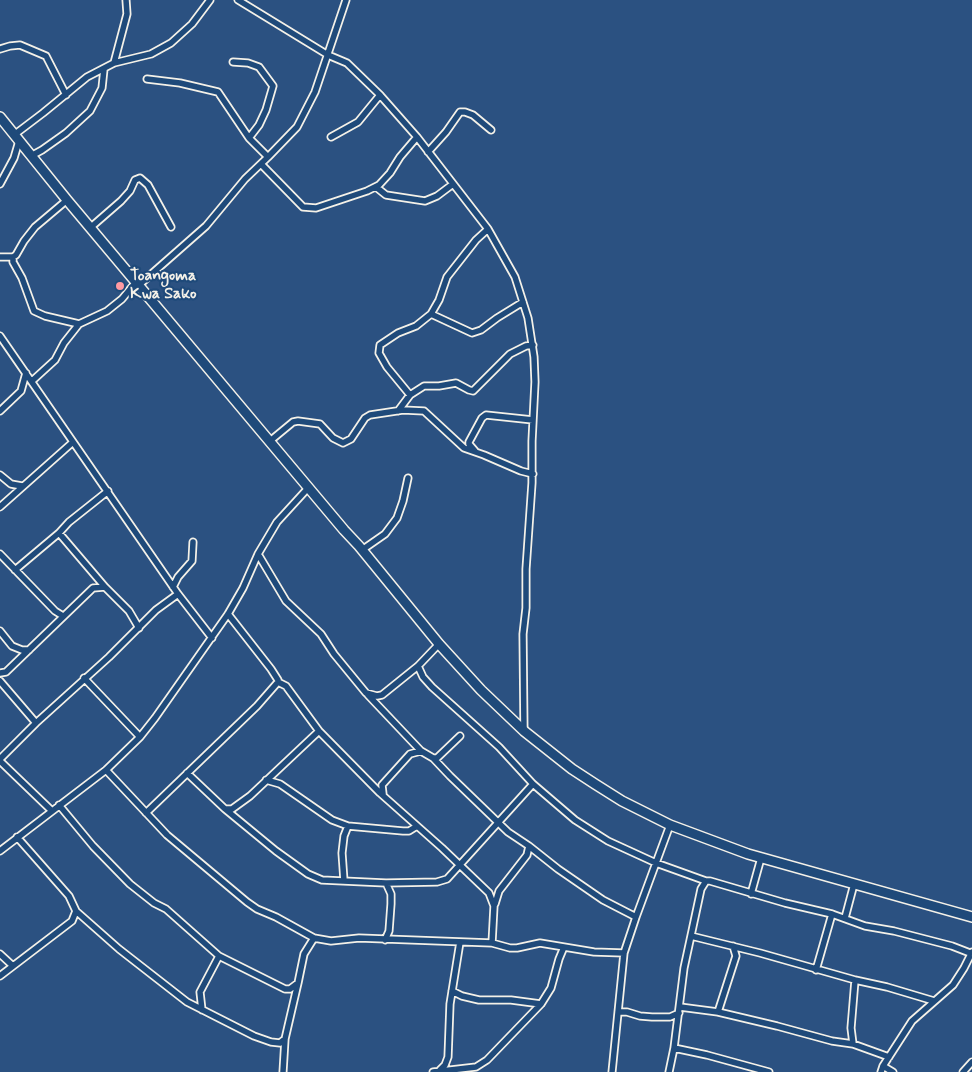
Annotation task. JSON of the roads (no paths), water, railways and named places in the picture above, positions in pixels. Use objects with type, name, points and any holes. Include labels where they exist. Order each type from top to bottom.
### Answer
[{"type":"main road","points":[[0,117],[66,200],[362,550],[439,644],[481,690],[524,731],[572,769],[595,784],[670,825],[761,858],[972,916]]},
{"type":"street","points":[[114,63],[127,14],[126,0]]},
{"type":"street","points":[[0,184],[14,158],[16,138],[87,77],[114,63],[152,54],[170,42],[192,24],[210,0]]},
{"type":"street","points":[[238,0],[328,55],[347,63],[380,95],[417,137],[488,229],[515,277],[528,318],[533,345],[535,398],[533,474],[523,634],[524,731]]},
{"type":"street","points":[[32,381],[55,360],[64,343],[80,324],[107,311],[206,226],[245,179],[297,127],[315,92],[346,0]]},
{"type":"street","points":[[0,49],[20,45],[46,56],[66,95]]},
{"type":"street","points":[[233,62],[248,62],[259,67],[273,86],[266,110],[259,125],[249,138]]},
{"type":"street","points":[[31,156],[66,133],[90,111],[102,88],[104,69]]},
{"type":"street","points":[[147,79],[180,82],[215,90],[224,100],[249,138],[268,157]]},
{"type":"street","points":[[331,137],[358,122],[380,95]]},
{"type":"street","points":[[428,152],[446,132],[460,112],[473,115],[492,130]]},
{"type":"street","points":[[262,164],[303,207],[316,208],[376,187],[386,178],[417,137]]},
{"type":"street","points":[[90,228],[122,201],[130,191],[135,180],[140,178],[148,185],[171,226]]},
{"type":"street","points":[[376,187],[386,195],[425,201],[437,196],[453,184]]},
{"type":"street","points":[[66,200],[35,227],[13,257],[13,262],[22,278],[34,311],[45,316],[80,324]]},
{"type":"street","points":[[410,395],[387,367],[378,349],[385,340],[416,326],[431,314],[439,300],[447,277],[476,240],[488,229]]},
{"type":"street","points":[[0,257],[13,257]]},
{"type":"street","points":[[431,314],[472,333],[481,330],[523,302]]},
{"type":"street","points":[[0,336],[173,587],[212,638]]},
{"type":"street","points":[[398,411],[410,395],[424,386],[439,386],[456,382],[472,390],[510,354],[526,346],[533,345]]},
{"type":"street","points":[[0,410],[21,391],[26,373]]},
{"type":"street","points":[[270,441],[294,422],[298,421],[320,424],[333,438],[343,443],[350,439],[365,418],[370,415],[398,411],[424,411],[459,445],[521,471],[533,474]]},
{"type":"street","points":[[476,453],[469,442],[482,418],[486,415],[533,420]]},
{"type":"street","points":[[0,506],[73,442]]},
{"type":"street","points":[[0,475],[11,484],[22,486]]},
{"type":"street","points":[[362,550],[385,534],[397,518],[408,478]]},
{"type":"street","points":[[10,497],[11,484]]},
{"type":"street","points":[[0,851],[106,770],[140,737],[228,614],[243,588],[258,554],[277,522],[309,488]]},
{"type":"street","points":[[15,570],[59,533],[69,522],[108,491]]},
{"type":"street","points":[[59,533],[105,587],[129,611],[139,628]]},
{"type":"street","points":[[173,587],[178,577],[192,561],[194,542]]},
{"type":"street","points":[[258,554],[286,601],[321,634],[334,654],[366,693],[421,751],[434,758],[508,832],[603,900],[636,917]]},
{"type":"street","points":[[0,555],[55,611],[63,616]]},
{"type":"street","points":[[36,723],[2,684],[4,680],[3,672],[29,650],[93,588],[98,578]]},
{"type":"street","points":[[93,588],[105,587]]},
{"type":"street","points":[[52,811],[0,760],[36,723],[109,657],[156,610],[178,594]]},
{"type":"street","points":[[228,614],[278,682],[286,686],[292,693],[319,731],[384,796],[489,893],[494,906]]},
{"type":"street","points":[[0,631],[16,649],[20,658]]},
{"type":"street","points":[[366,693],[377,696],[382,695],[418,666],[439,644]]},
{"type":"street","points":[[16,649],[29,650]]},
{"type":"street","points":[[418,666],[423,677],[432,687],[499,747],[533,784],[589,830],[656,863],[706,881],[832,914],[865,926],[894,931],[971,952],[964,968],[953,985],[912,1021],[882,1069],[894,1072]]},
{"type":"street","points":[[84,678],[140,737]]},
{"type":"street","points":[[146,813],[257,706],[278,682]]},
{"type":"street","points":[[311,739],[315,726]]},
{"type":"street","points":[[225,809],[236,807],[319,731]]},
{"type":"street","points":[[434,758],[440,756],[460,736]]},
{"type":"street","points":[[384,796],[382,785],[386,780],[410,754],[421,751]]},
{"type":"street","points":[[106,770],[167,835],[247,902],[257,910],[276,917],[314,938],[330,941],[359,938],[492,943],[510,948],[540,943],[594,952],[624,953]]},
{"type":"street","points":[[187,774],[225,809],[276,851],[308,874],[322,880],[386,883],[442,882],[460,865],[533,784]]},
{"type":"street","points":[[266,780],[280,784],[332,820],[348,826],[403,831],[409,831],[417,826]]},
{"type":"street","points":[[59,805],[93,846],[130,884],[154,903],[166,909],[219,956],[233,965],[285,989],[290,989],[298,983]]},
{"type":"street","points":[[612,1072],[624,953],[670,825]]},
{"type":"street","points":[[344,881],[342,853],[344,836],[348,826]]},
{"type":"street","points":[[17,837],[69,896],[76,911],[119,949],[187,1002],[254,1036],[280,1043],[285,1039]]},
{"type":"street","points":[[492,943],[494,906],[499,891],[528,855],[529,846]]},
{"type":"street","points":[[752,894],[761,858]]},
{"type":"street","points":[[669,1072],[680,1010],[684,968],[701,889],[706,881]]},
{"type":"street","points":[[385,940],[389,931],[391,894],[386,883]]},
{"type":"street","points":[[391,894],[399,883]]},
{"type":"street","points":[[845,918],[854,884]]},
{"type":"street","points":[[489,893],[499,891]]},
{"type":"street","points":[[0,976],[72,921],[76,911]]},
{"type":"street","points":[[816,970],[832,914]]},
{"type":"street","points":[[389,931],[396,940]]},
{"type":"street","points":[[691,936],[743,948],[816,970],[887,987],[934,1001]]},
{"type":"street","points":[[283,1072],[285,1039],[304,954],[314,938]]},
{"type":"street","points":[[440,1070],[445,1065],[448,1057],[448,1032],[452,991],[460,942]]},
{"type":"street","points":[[733,946],[736,956]]},
{"type":"street","points":[[433,1072],[476,1067],[487,1060],[541,1004],[551,988],[564,947]]},
{"type":"street","points":[[718,1012],[736,956],[743,948]]},
{"type":"street","points":[[0,954],[13,966]]},
{"type":"street","points":[[202,1010],[200,992],[219,956]]},
{"type":"street","points":[[853,1044],[851,1028],[855,980]]},
{"type":"street","points":[[452,991],[478,1000],[511,1000],[541,1004]]},
{"type":"street","points":[[618,1012],[652,1017],[670,1017],[680,1010],[718,1012],[832,1041],[853,1044],[889,1057]]},
{"type":"street","points":[[674,1048],[769,1072]]},
{"type":"street","points":[[963,1072],[972,1062]]},
{"type":"place","name":"Toangoma Kwa Sako","points":[[120,286]]}]
